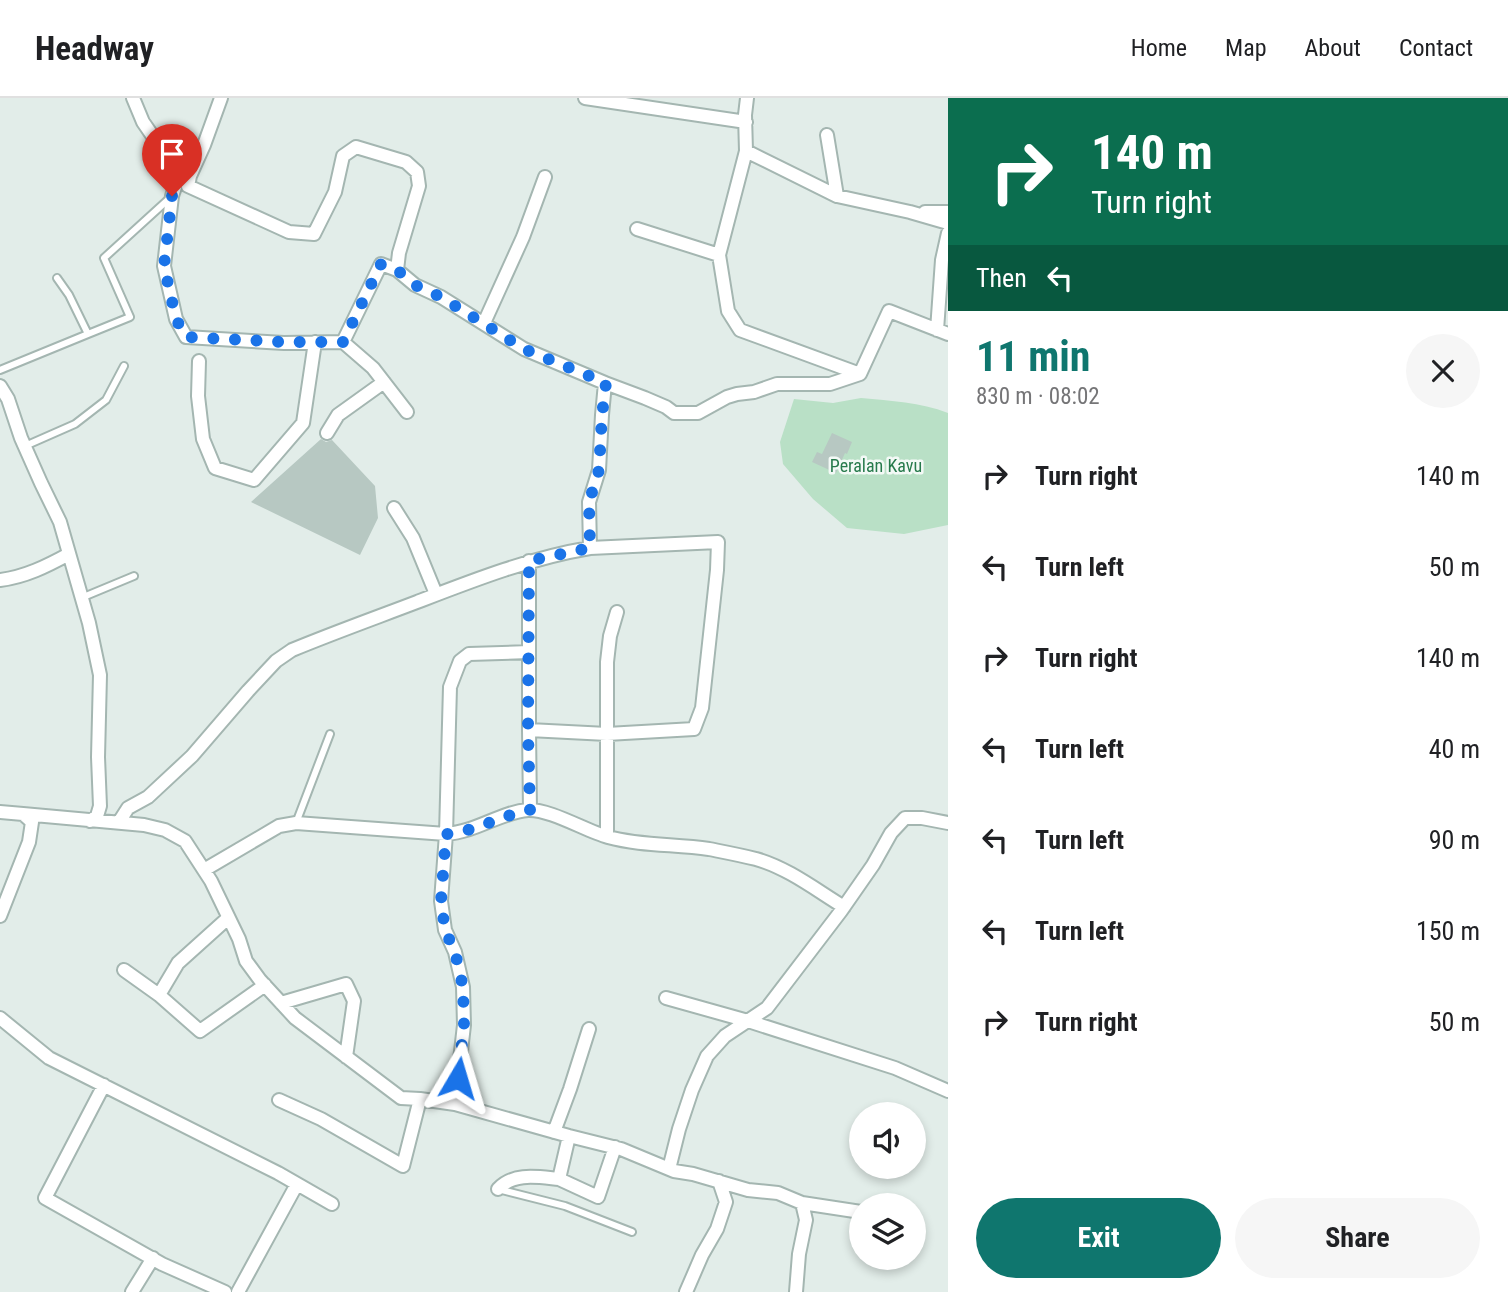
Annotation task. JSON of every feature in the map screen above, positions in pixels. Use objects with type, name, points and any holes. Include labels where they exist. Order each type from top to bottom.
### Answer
[{"type":"street","points":[[133,98],[143,122],[188,186],[289,232],[314,234],[335,192],[343,156],[356,147],[406,162],[416,172],[419,186],[399,253],[397,270]]},
{"type":"street","points":[[188,186],[220,98]]},
{"type":"street","points":[[585,98],[746,122]]},
{"type":"street","points":[[747,98],[746,151],[719,255],[729,311],[740,330],[860,374]]},
{"type":"street","points":[[827,135],[837,196]]},
{"type":"street","points":[[746,151],[837,196],[948,223]]},
{"type":"street","points":[[179,175],[172,196],[164,266],[176,319],[186,337],[343,342],[373,368],[407,412]]},
{"type":"street","points":[[484,323],[523,237],[545,177]]},
{"type":"street","points":[[910,212],[948,212]]},
{"type":"street","points":[[637,229],[719,255]]},
{"type":"street","points":[[343,342],[381,264],[397,270],[415,285],[441,297],[524,349],[645,398],[674,413],[698,413],[727,397],[776,384],[830,384],[860,374],[889,311],[942,332],[942,260],[948,233]]},
{"type":"street","points":[[199,361],[198,396],[203,439],[215,468],[254,480],[303,423],[316,342]]},
{"type":"street","points":[[327,433],[338,415],[384,383]]},
{"type":"street","points":[[590,548],[589,502],[599,470],[606,383]]},
{"type":"street","points":[[0,386],[60,522],[100,675],[100,806],[97,816],[90,821]]},
{"type":"street","points":[[394,508],[412,538],[436,594]]},
{"type":"street","points":[[119,822],[128,808],[148,797],[192,756],[276,661],[292,650],[477,578],[529,561],[590,548],[718,542],[702,708],[694,729],[607,734],[528,730]]},
{"type":"street","points":[[0,580],[16,578],[69,554]]},
{"type":"street","points":[[529,561],[530,810]]},
{"type":"street","points":[[607,836],[607,662],[610,636],[617,612]]},
{"type":"street","points":[[455,1104],[464,1025],[463,987],[455,952],[445,930],[441,901],[446,834],[450,687],[460,660],[469,654],[529,652]]},
{"type":"street","points":[[204,870],[279,825],[296,823],[446,834],[458,833],[530,810],[607,836],[661,846],[708,849],[756,859],[778,867],[844,907]]},
{"type":"street","points":[[0,812],[119,822],[165,830],[185,841],[204,870],[239,939],[246,961],[265,985],[295,1018],[401,1098],[455,1104],[615,1147],[674,1171],[748,1190],[778,1193],[802,1203],[849,1210]]},
{"type":"street","points":[[0,916],[29,842],[32,822],[23,814]]},
{"type":"street","points":[[669,1169],[692,1090],[707,1056],[725,1036],[767,1008],[844,907],[873,865],[891,832],[905,818],[948,823]]},
{"type":"street","points":[[159,995],[178,964],[228,918]]},
{"type":"street","points":[[124,970],[159,995],[200,1031],[265,985]]},
{"type":"street","points":[[281,1003],[346,984],[354,1001],[346,1057]]},
{"type":"street","points":[[666,998],[895,1068],[948,1091]]},
{"type":"street","points":[[0,1018],[49,1058],[332,1204]]},
{"type":"street","points":[[554,1132],[589,1029]]},
{"type":"street","points":[[104,1086],[45,1198],[153,1258],[225,1292]]},
{"type":"street","points":[[279,1100],[321,1119],[403,1167],[420,1099]]},
{"type":"street","points":[[559,1179],[569,1136]]},
{"type":"street","points":[[498,1189],[503,1184],[526,1176],[559,1179],[598,1197],[615,1147]]},
{"type":"street","points":[[686,1292],[717,1229],[726,1202],[719,1181]]},
{"type":"street","points":[[238,1292],[297,1184]]},
{"type":"street","points":[[796,1292],[799,1254],[806,1220],[802,1203]]},
{"type":"street","points":[[132,1292],[153,1258]]},
{"type":"lane","points":[[0,370],[130,317],[104,258],[172,196]]},
{"type":"lane","points":[[57,278],[69,295],[88,334]]},
{"type":"lane","points":[[25,446],[75,424],[106,400],[124,366]]},
{"type":"lane","points":[[82,598],[134,576]]},
{"type":"lane","points":[[296,823],[330,734]]},
{"type":"lane","points":[[498,1189],[565,1206],[632,1232]]},
{"type":"green space","name":"Peralan Kavu","points":[[861,398],[916,404],[948,413],[948,525],[904,534],[847,528],[813,499],[783,464],[780,442],[794,399],[833,403]]},
{"type":"building","points":[[832,433],[852,442],[836,473],[812,462],[817,452],[822,454]]},
{"type":"building","points":[[321,439],[326,442],[332,440],[375,486],[378,518],[360,555],[251,502]]},
{"type":"route","points":[[172,196],[164,266],[176,319],[186,337],[343,342],[381,264],[397,270],[415,285],[441,297],[524,349],[606,383],[599,470],[589,502],[590,548],[529,561],[530,810],[458,833],[446,834],[441,901],[445,930],[455,952],[463,987],[464,1025],[458,1078]]}]
